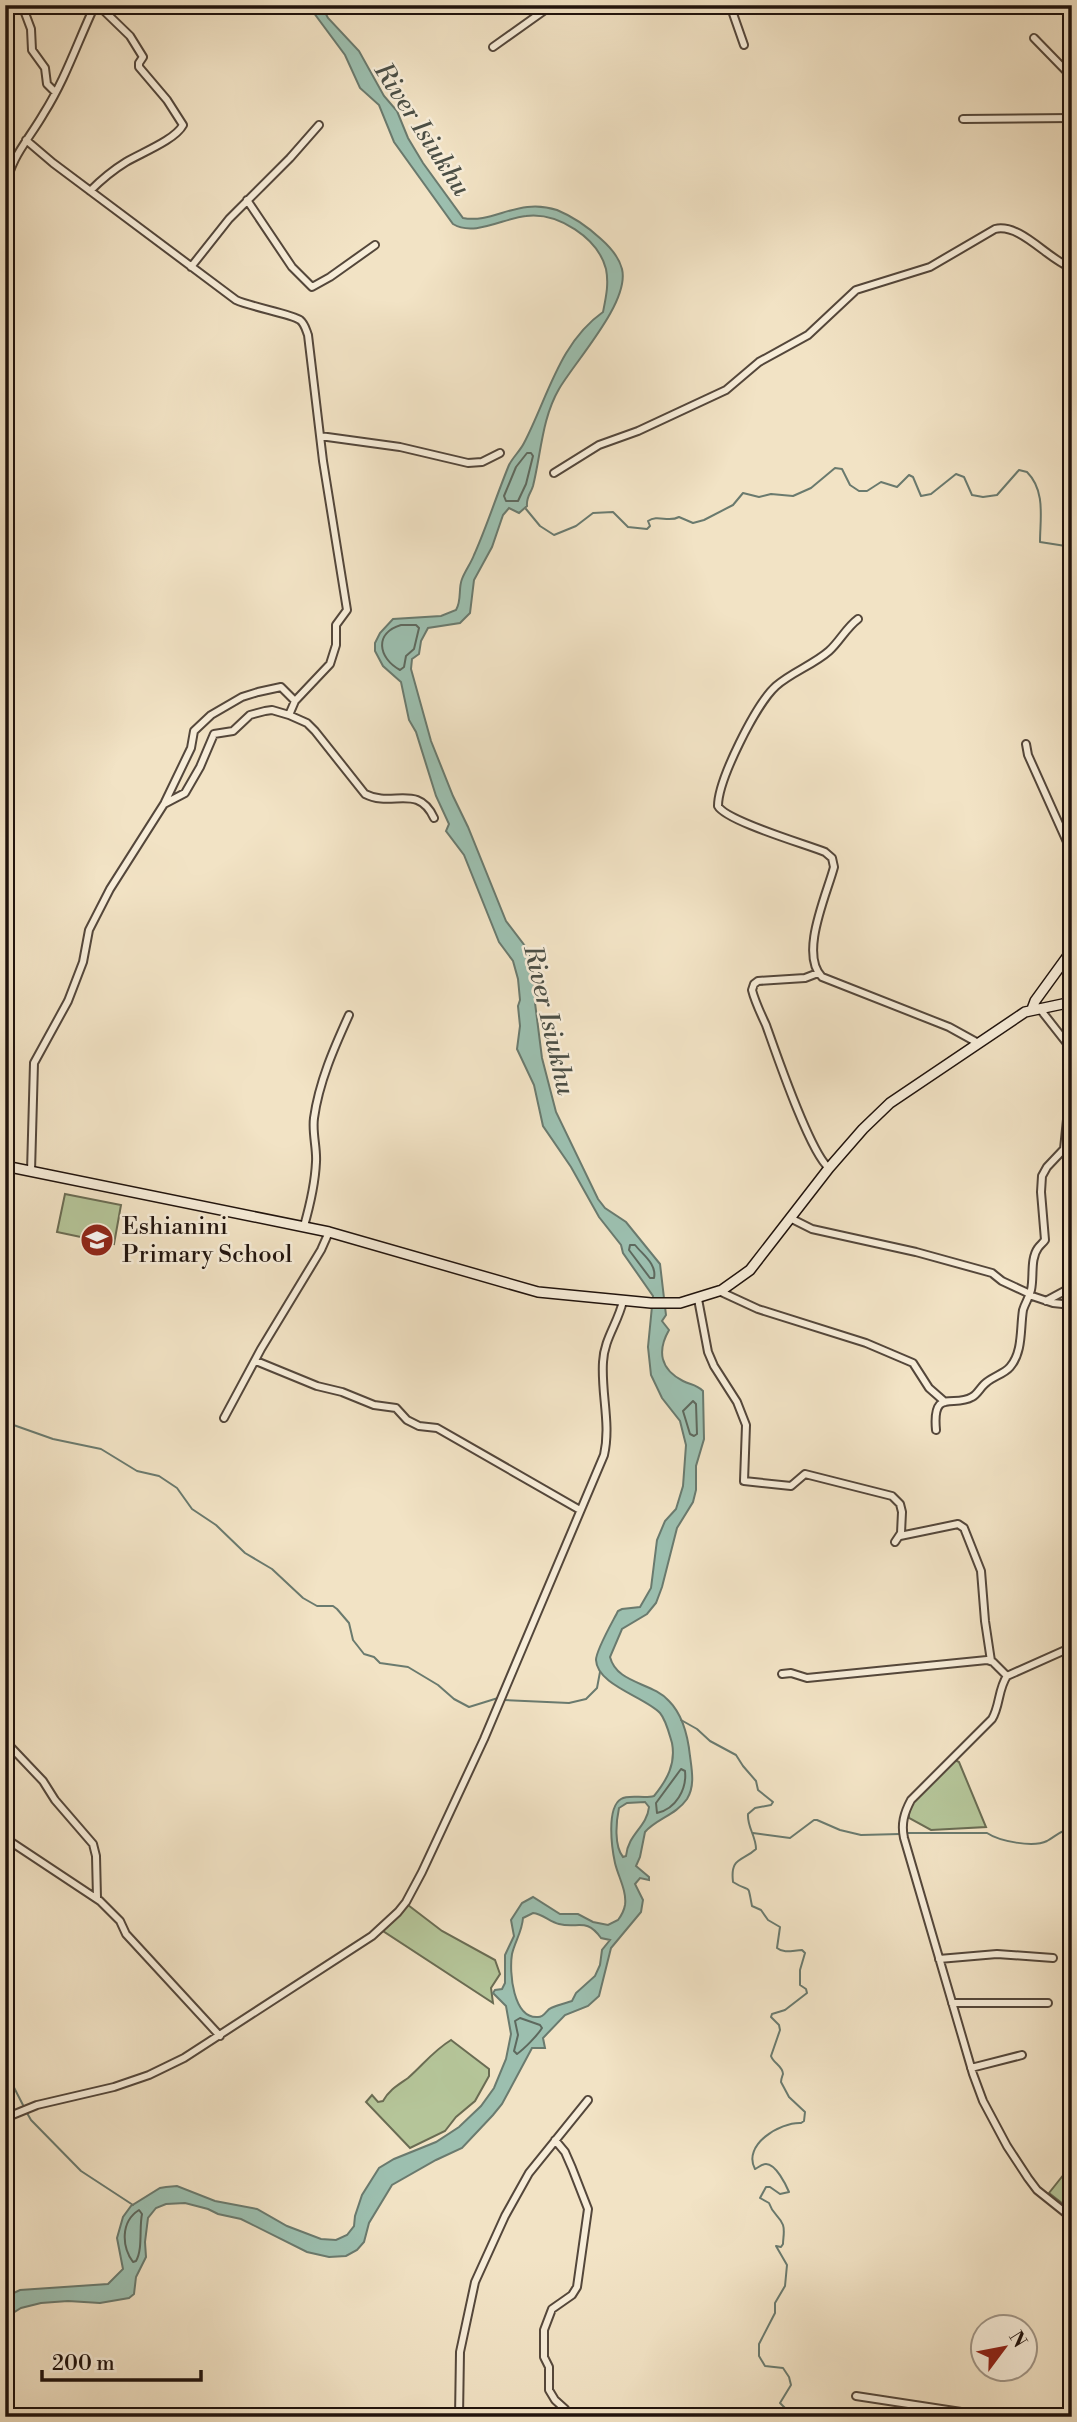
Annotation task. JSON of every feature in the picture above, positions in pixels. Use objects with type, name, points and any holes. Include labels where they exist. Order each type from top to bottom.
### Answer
[{"type":"street","points":[[22,5],[31,29],[32,50],[45,68],[47,84],[55,92]]},
{"type":"street","points":[[5,189],[8,173],[21,146],[45,112],[97,5],[135,42],[143,57],[139,67],[167,100],[183,125],[181,130],[109,174],[90,191]]},
{"type":"street","points":[[493,47],[552,5]]},
{"type":"street","points":[[730,5],[744,45]]},
{"type":"street","points":[[1034,38],[1072,77]]},
{"type":"street","points":[[963,119],[1072,118]]},
{"type":"street","points":[[191,267],[229,219],[319,125]]},
{"type":"street","points":[[26,140],[236,300],[251,307],[294,317],[304,324],[308,335],[320,436],[347,610],[336,625],[336,645],[330,664],[295,701],[289,715]]},
{"type":"street","points":[[247,200],[292,267],[312,287],[375,246]]},
{"type":"street","points":[[554,473],[599,445],[638,431],[726,390],[759,362],[808,335],[856,290],[930,267],[995,229],[1004,228],[1017,232],[1058,262],[1072,268]]},
{"type":"street","points":[[320,436],[400,447],[468,463],[482,462],[500,453]]},
{"type":"street","points":[[858,619],[847,627],[829,651],[783,680],[762,702],[743,736],[718,796],[718,806],[723,813],[767,832],[825,852],[834,861],[815,932],[813,957],[818,973],[831,982],[949,1027],[978,1043]]},
{"type":"street","points":[[31,1171],[34,1063],[72,990],[83,962],[89,930],[99,909],[141,837],[164,804],[187,757],[194,731],[211,715],[258,691],[285,689],[295,701]]},
{"type":"street","points":[[164,804],[186,793],[214,734],[233,731],[250,715],[272,710],[309,725],[365,794],[374,799],[404,798],[422,802],[434,818]]},
{"type":"street","points":[[1026,744],[1028,755],[1072,853]]},
{"type":"street","points":[[1072,950],[1035,1001],[1036,1009],[1069,1046],[1072,1059]]},
{"type":"street","points":[[818,973],[805,978],[758,981],[752,990],[820,1159],[829,1168]]},
{"type":"street","points":[[5,1166],[329,1231],[538,1292],[665,1304],[719,1291],[750,1270],[829,1168],[890,1103],[978,1043],[1036,1009],[1072,1002]]},
{"type":"street","points":[[304,1226],[315,1179],[314,1125],[317,1103],[325,1073],[349,1015]]},
{"type":"street","points":[[936,1430],[935,1413],[945,1402],[969,1399],[1008,1369],[1016,1357],[1024,1308],[1030,1295],[1033,1265],[1037,1250],[1045,1240],[1042,1176],[1046,1167],[1063,1151],[1072,1070]]},
{"type":"street","points":[[790,1218],[812,1229],[916,1252],[992,1273],[1030,1295],[1045,1301],[1072,1305]]},
{"type":"street","points":[[224,1418],[261,1349],[317,1257],[329,1231]]},
{"type":"street","points":[[1045,1301],[1072,1287]]},
{"type":"street","points":[[719,1291],[758,1309],[866,1343],[913,1363],[929,1388],[945,1402]]},
{"type":"street","points":[[698,1298],[708,1352],[737,1402],[746,1425],[744,1481],[791,1486],[805,1474],[854,1488],[886,1493],[896,1499],[901,1507],[897,1539],[958,1524],[963,1526],[981,1571],[991,1661],[1007,1676]]},
{"type":"street","points":[[5,2118],[37,2105],[95,2093],[149,2075],[184,2058],[372,1936],[406,1902],[484,1739],[607,1443],[603,1363],[605,1347],[623,1301]]},
{"type":"street","points":[[256,1361],[317,1386],[342,1392],[374,1405],[396,1408],[414,1423],[437,1428],[580,1510]]},
{"type":"street","points":[[1072,1647],[1007,1676],[1003,1681],[992,1719],[911,1800],[904,1815],[904,1838],[983,2101],[1019,2166],[1037,2190],[1072,2218]]},
{"type":"street","points":[[782,1674],[791,1673],[807,1678],[968,1661],[991,1661]]},
{"type":"street","points":[[5,1741],[43,1781],[55,1800],[93,1844],[96,1856],[97,1898]]},
{"type":"street","points":[[5,1838],[97,1898],[120,1921],[126,1934],[220,2036]]},
{"type":"street","points":[[939,1958],[997,1954],[1053,1958]]},
{"type":"street","points":[[952,2003],[1048,2003]]},
{"type":"street","points":[[971,2068],[1021,2055]]},
{"type":"street","points":[[459,2417],[460,2352],[475,2282],[505,2216],[529,2173],[588,2100]]},
{"type":"street","points":[[555,2140],[565,2152],[588,2208],[577,2287],[572,2295],[552,2309],[544,2330],[544,2357],[549,2367],[550,2390],[570,2417]]},
{"type":"street","points":[[856,2396],[994,2417]]},
{"type":"shaded area","points":[[65,1194],[121,1205],[114,1244],[57,1232]]},
{"type":"shaded area","points":[[955,1760],[959,1762],[986,1827],[931,1830],[909,1818],[909,1808],[913,1800]]},
{"type":"shaded area","points":[[408,1905],[442,1931],[495,1960],[500,1974],[491,1988],[493,2003],[383,1931]]},
{"type":"shaded area","points":[[451,2040],[489,2069],[489,2076],[475,2101],[456,2117],[445,2131],[410,2148],[366,2102],[372,2095],[378,2102],[383,2101],[433,2053]]},
{"type":"shaded area","points":[[1072,2164],[1072,2211],[1049,2193]]},
{"type":"water","points":[[308,5],[321,5],[328,18],[359,51],[384,96],[397,111],[408,138],[423,163],[463,218],[485,217],[518,208],[543,207],[557,210],[601,239],[614,252],[622,269],[618,298],[610,314],[553,400],[527,506],[519,513],[509,508],[503,515],[492,547],[474,580],[470,613],[460,623],[428,628],[421,641],[419,654],[412,659],[411,669],[431,741],[453,796],[506,921],[528,950],[537,998],[535,1003],[542,1058],[556,1112],[598,1199],[605,1208],[626,1222],[660,1264],[666,1315],[662,1321],[669,1330],[662,1352],[665,1365],[675,1376],[703,1391],[704,1439],[696,1466],[693,1502],[677,1528],[656,1603],[647,1614],[622,1629],[610,1657],[620,1673],[662,1695],[678,1713],[688,1741],[692,1784],[687,1799],[645,1832],[636,1866],[649,1880],[640,1878],[635,1884],[643,1900],[641,1912],[611,1948],[599,1996],[588,2006],[565,2015],[543,2038],[545,2048],[532,2048],[502,2104],[462,2148],[392,2185],[369,2223],[364,2242],[357,2250],[346,2256],[329,2257],[307,2252],[241,2219],[185,2203],[166,2204],[156,2208],[148,2218],[146,2257],[136,2277],[134,2294],[129,2298],[100,2303],[41,2303],[21,2308],[5,2318],[5,2297],[20,2290],[108,2284],[123,2269],[117,2238],[123,2217],[131,2206],[160,2188],[177,2186],[215,2201],[257,2209],[287,2226],[321,2239],[336,2240],[347,2235],[354,2226],[362,2195],[379,2168],[436,2142],[459,2127],[481,2106],[494,2088],[506,2059],[511,2034],[506,2006],[493,1993],[502,1989],[505,1983],[505,1955],[514,1936],[511,1920],[522,1903],[533,1897],[560,1914],[578,1914],[593,1922],[608,1925],[618,1920],[625,1900],[615,1863],[611,1829],[613,1811],[621,1799],[654,1796],[666,1778],[673,1758],[672,1743],[660,1713],[604,1677],[596,1660],[618,1611],[640,1607],[651,1588],[657,1540],[665,1521],[676,1509],[683,1486],[686,1445],[680,1421],[662,1398],[651,1375],[648,1347],[653,1296],[623,1253],[621,1245],[599,1217],[571,1167],[543,1126],[534,1085],[517,1049],[520,1000],[513,961],[499,942],[464,855],[446,831],[449,824],[436,796],[416,732],[409,720],[401,682],[383,666],[375,651],[375,643],[380,633],[393,619],[441,616],[456,610],[462,579],[479,544],[509,465],[524,443],[565,355],[575,339],[603,312],[607,285],[606,269],[595,247],[586,238],[575,229],[551,218],[517,217],[470,229],[453,224],[394,142],[379,105],[360,88],[345,55]],"holes":[[[645,1802],[649,1807],[648,1814],[623,1857],[617,1840],[619,1808],[627,1803]],[[533,1913],[559,1924],[586,1926],[601,1938],[610,1940],[602,1950],[595,1976],[576,1993],[572,2001],[551,2008],[538,2017],[530,2016],[518,2003],[511,1972],[512,1954],[523,1918]]]},
{"type":"waterway","points":[[526,509],[540,526],[554,535],[576,526],[593,513],[613,512],[628,527],[647,529],[650,526],[648,521],[656,518],[679,517],[693,523],[704,520],[733,505],[743,493],[759,497],[771,494],[793,496],[811,488],[835,468],[842,469],[850,485],[859,491],[867,491],[881,482],[897,487],[909,475],[913,477],[921,496],[931,494],[956,474],[964,477],[972,495],[983,497],[997,495],[1019,470],[1027,472],[1037,488],[1041,505],[1040,542],[1072,547]]},
{"type":"waterway","points":[[5,1422],[53,1439],[101,1449],[137,1471],[159,1476],[177,1488],[192,1509],[216,1525],[245,1553],[272,1569],[303,1598],[317,1606],[333,1606],[337,1609],[349,1623],[353,1640],[364,1654],[374,1657],[380,1663],[408,1667],[469,1707],[498,1698]]},
{"type":"waterway","points":[[504,1700],[569,1703],[586,1699],[597,1688],[600,1672]]},
{"type":"waterway","points":[[681,1720],[710,1741],[736,1755],[756,1781],[758,1790],[773,1802],[771,1805],[755,1808],[748,1814],[756,1849],[735,1864],[733,1882],[748,1889],[752,1906],[761,1910],[768,1920],[780,1927],[777,1948],[786,1951],[802,1950],[805,1953],[800,1970],[800,1985],[807,1993],[771,2017],[780,2030],[771,2056],[783,2071],[781,2082],[789,2097],[805,2112],[804,2121],[783,2126],[765,2137],[758,2144],[752,2160],[755,2169],[766,2164],[773,2167],[789,2192],[780,2194],[766,2187],[760,2198],[769,2203],[784,2227],[783,2244],[781,2247],[776,2246],[787,2265],[785,2286],[775,2303],[775,2313],[759,2344],[759,2356],[765,2366],[783,2368],[789,2377],[791,2385],[780,2403],[787,2410],[786,2417]]},
{"type":"waterway","points":[[753,1833],[790,1838],[817,1820],[861,1835],[900,1834]]},
{"type":"waterway","points":[[907,1833],[987,1833],[1008,1841],[1033,1844],[1047,1841],[1072,1828]]},
{"type":"waterway","points":[[5,2070],[24,2107]]},
{"type":"waterway","points":[[27,2113],[81,2171],[133,2205]]},
{"type":"place","name":"Eshianini Primary School","points":[[97,1240]]},
{"type":"water label","name":"River Isiukhu","points":[[423,129]]},
{"type":"water label","name":"River Isiukhu","points":[[550,1020]]}]
